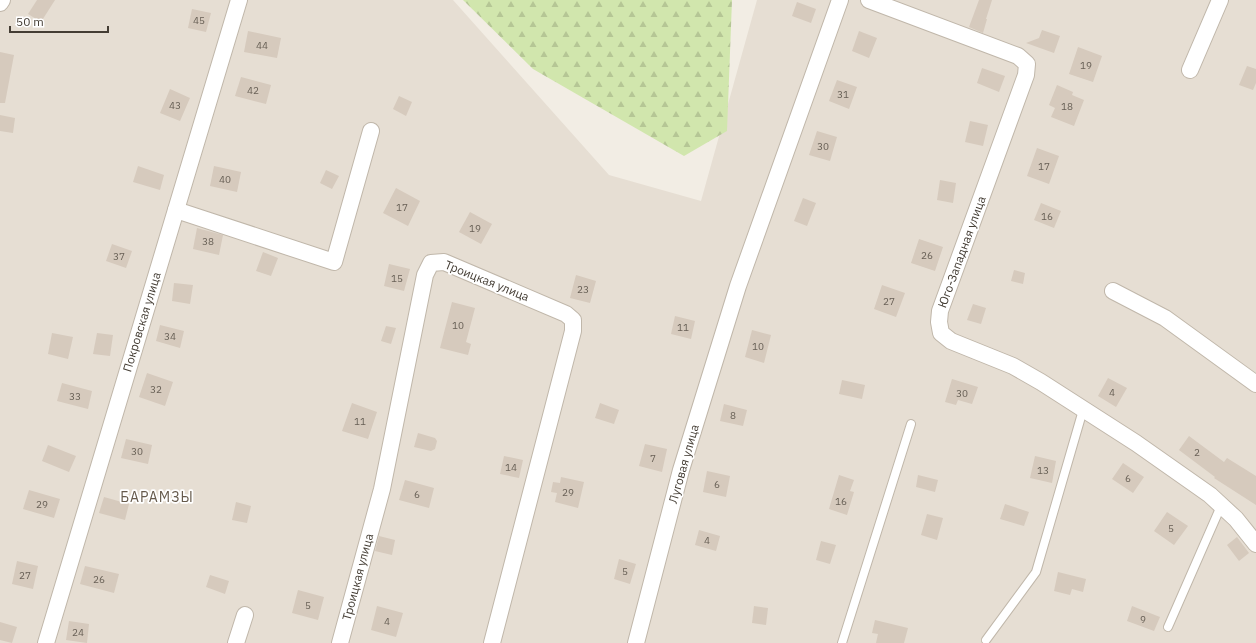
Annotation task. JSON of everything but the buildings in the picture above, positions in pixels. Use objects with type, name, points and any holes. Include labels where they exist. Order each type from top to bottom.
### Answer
[{"type":"street","points":[[0,4],[2,0]]},
{"type":"street","name":"Покровская улица","points":[[46,643],[239,0]]},
{"type":"street","name":"Луговая улица","points":[[636,643],[681,470],[738,286],[840,0]]},
{"type":"street","name":"Юго-Западная улица","points":[[868,0],[1018,56],[1027,64],[1026,75],[940,311],[939,322],[941,333],[951,341],[1013,366],[1041,382],[1136,443],[1210,495],[1236,519],[1256,544]]},
{"type":"street","points":[[1190,70],[1220,0]]},
{"type":"street","points":[[176,210],[334,262],[371,131]]},
{"type":"street","name":"Троицкая улица","points":[[340,643],[382,489],[425,275],[431,263],[444,262],[566,314],[573,320],[573,331],[492,643]]},
{"type":"street","points":[[1113,291],[1165,318],[1256,384]]},
{"type":"street","points":[[236,643],[245,615]]},
{"type":"lane","points":[[986,640],[1036,572],[1083,410]]},
{"type":"lane","points":[[842,643],[911,424]]},
{"type":"lane","points":[[1168,627],[1221,506]]},
{"type":"shaded area","points":[[0,0],[453,0],[609,175],[701,201],[757,0],[1256,0],[1256,643],[0,643]]},
{"type":"green space","points":[[463,0],[732,0],[727,131],[684,156],[533,69]]},
{"type":"district","name":"БАРАМЗЫ","points":[[157,497]]}]
